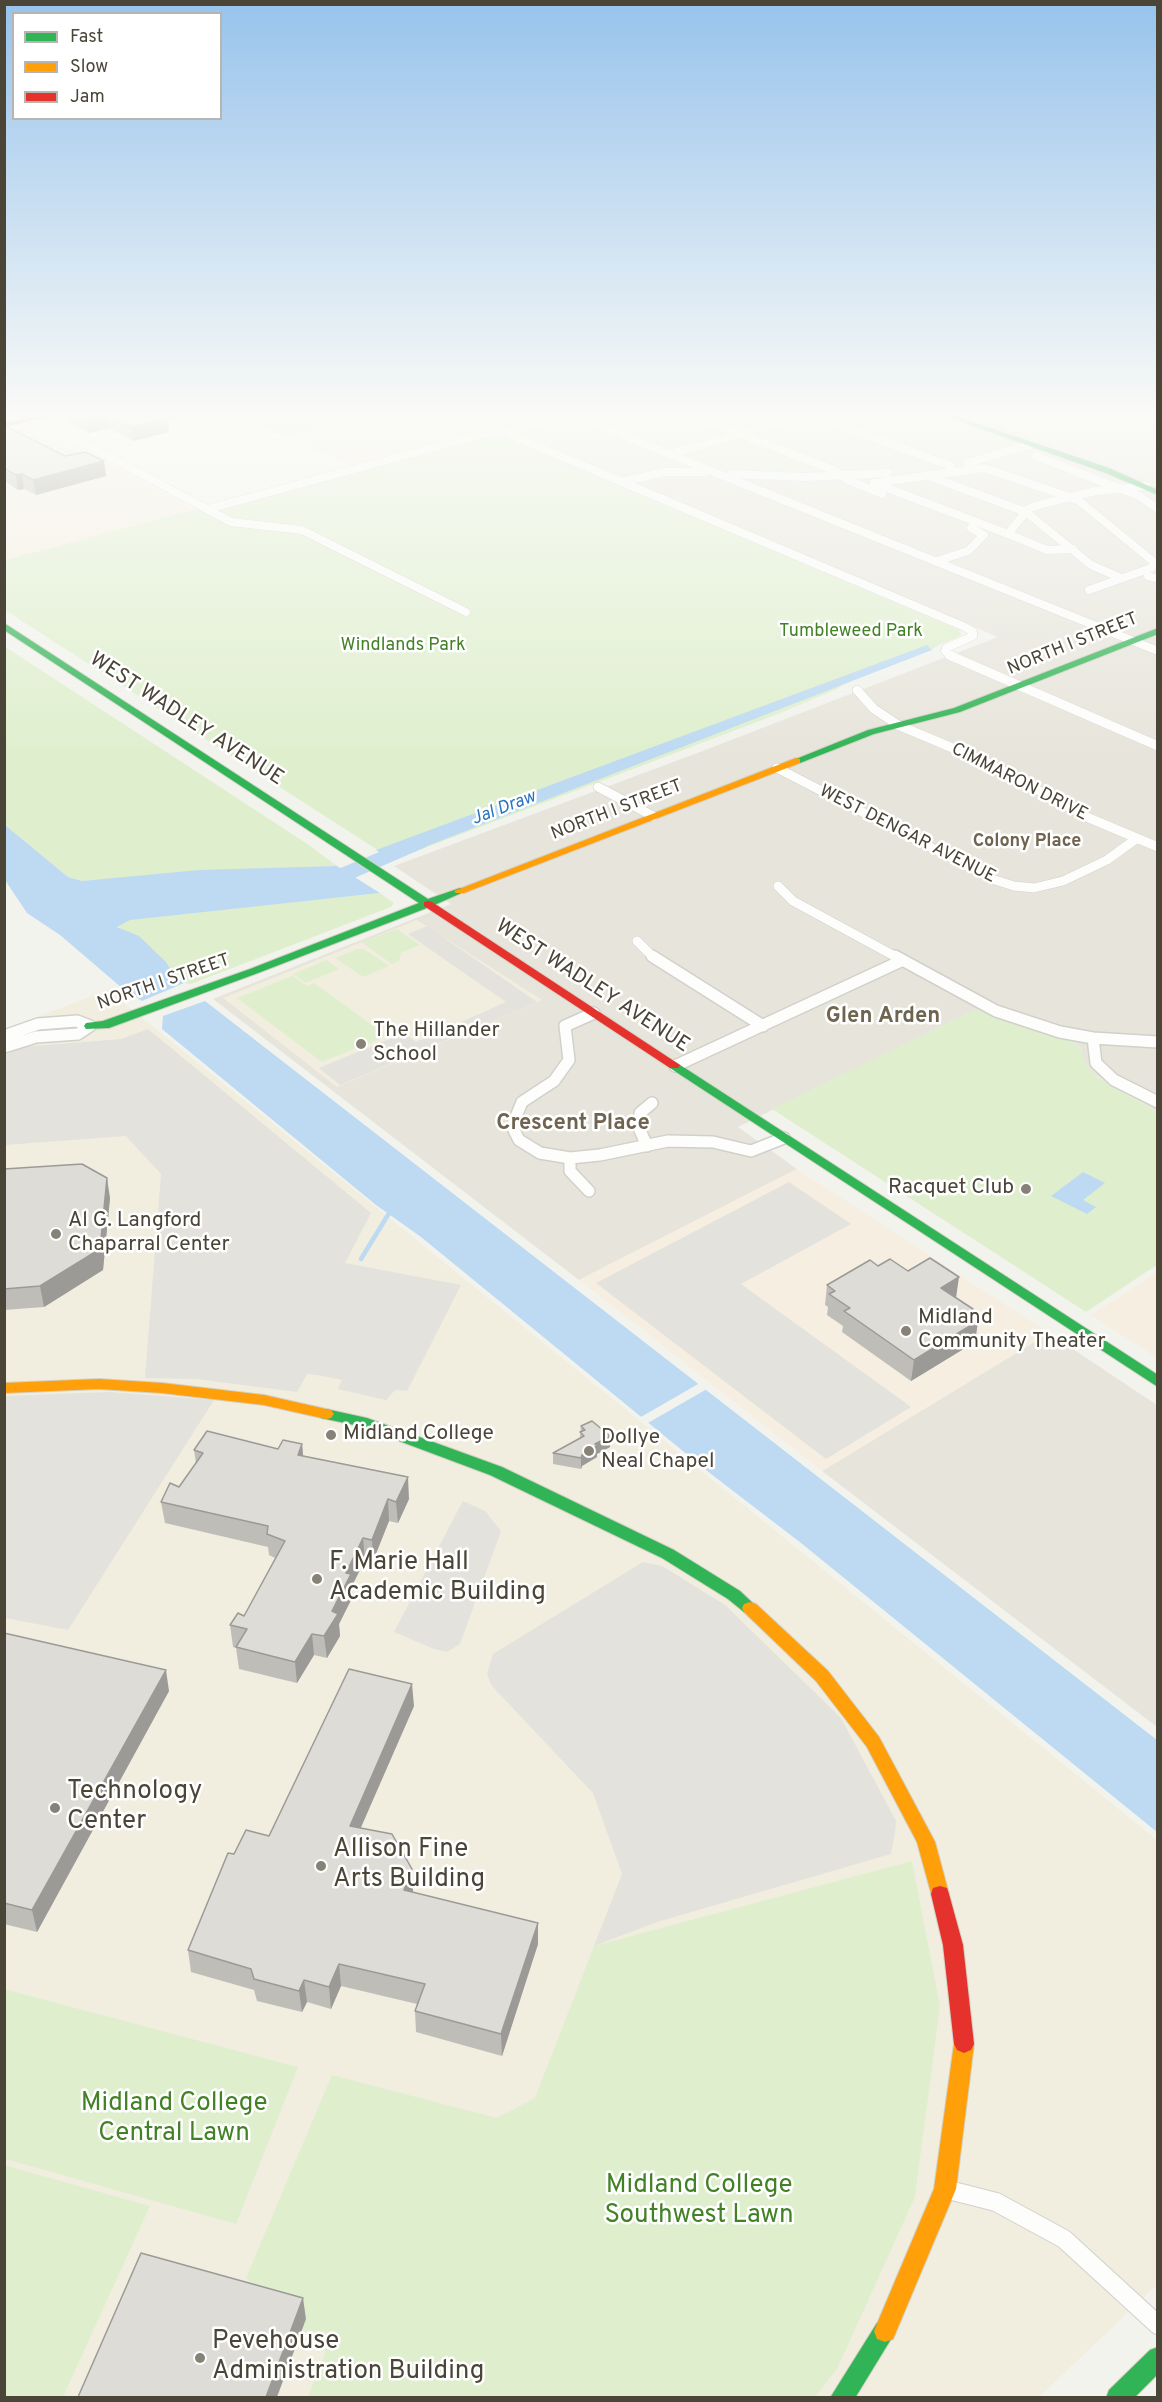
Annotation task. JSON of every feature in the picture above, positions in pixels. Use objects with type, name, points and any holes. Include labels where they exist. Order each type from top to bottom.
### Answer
[{"type":"street","points":[[285,528],[302,530],[466,612]]},
{"type":"street","points":[[730,528],[970,630],[973,636],[949,646],[946,653],[1158,746]]},
{"type":"street","points":[[854,528],[1158,651]]},
{"type":"street","points":[[936,561],[968,551],[984,534],[969,528]]},
{"type":"street","points":[[992,528],[1047,550],[1073,549]]},
{"type":"street","points":[[1008,534],[1013,528]]},
{"type":"street","points":[[1046,528],[1091,565],[1121,578]]},
{"type":"street","points":[[1089,590],[1151,567],[1155,563],[1112,528]]},
{"type":"street","points":[[1148,576],[1158,579]]},
{"type":"street","name":"WEST WADLEY AVENUE","points":[[4,626],[1158,1382]]},
{"type":"street","name":"NORTH I STREET","points":[[90,1026],[105,1025],[254,971],[871,732],[945,715],[1158,631]]},
{"type":"street","name":"CIMMARON DRIVE","points":[[857,690],[874,709],[898,725],[988,763],[1081,814],[1158,847]]},
{"type":"street","name":"WEST DENGAR AVENUE","points":[[777,768],[992,879],[1014,886],[1034,888],[1063,881],[1107,860],[1136,838]]},
{"type":"street","points":[[598,787],[653,816]]},
{"type":"street","points":[[778,886],[793,901],[901,962],[971,999],[1019,1020],[1060,1032],[1093,1038],[1158,1042]]},
{"type":"street","points":[[637,941],[653,957],[763,1026]]},
{"type":"street","points":[[675,1066],[901,962]]},
{"type":"street","points":[[594,1013],[565,1026],[570,1060],[554,1082],[522,1101],[512,1126],[519,1140],[540,1153],[570,1158],[600,1155],[668,1142],[713,1142],[751,1151],[784,1138]]},
{"type":"street","points":[[4,1036],[38,1024],[77,1021],[90,1026]]},
{"type":"street","points":[[4,1047],[36,1037],[78,1034],[90,1026]]},
{"type":"street","points":[[1093,1038],[1095,1063],[1114,1080],[1158,1102]]},
{"type":"street","points":[[647,1146],[639,1128],[640,1113],[652,1103]]},
{"type":"street","points":[[570,1158],[570,1171],[589,1191]]},
{"type":"street","points":[[4,1388],[99,1384],[162,1388],[264,1400],[362,1422],[488,1468],[668,1554],[734,1595],[763,1618],[822,1676],[873,1742],[926,1842],[953,1945],[964,2047],[945,2189],[887,2328],[842,2397]]},
{"type":"street","points":[[945,2189],[996,2202],[1064,2239],[1158,2325]]},
{"type":"street","points":[[1117,2397],[1158,2358]]},
{"type":"shaded area","points":[[5,528],[126,528],[5,560]]},
{"type":"shaded area","points":[[740,528],[1157,528],[1157,1112],[1095,1075],[1082,1060],[1082,1049],[1071,1040],[1002,1022],[975,1010],[738,1127],[797,1169],[579,1280],[213,999],[451,904],[394,866],[700,752],[998,637]]},
{"type":"shaded area","name":"The Hillander School","points":[[417,920],[542,1000],[337,1087],[223,998]]},
{"type":"shaded area","points":[[427,926],[537,1002],[340,1085],[319,1068],[404,1033],[416,1042],[506,1002],[408,934]]},
{"type":"shaded area","name":"Midland College","points":[[108,990],[1157,1840],[1157,2285],[1039,2397],[5,2398],[5,1029]]},
{"type":"shaded area","points":[[148,1029],[371,1213],[345,1263],[461,1285],[407,1391],[395,1390],[386,1400],[338,1389],[342,1380],[307,1374],[297,1392],[196,1379],[145,1378],[161,1174],[126,1136],[5,1145],[5,1055],[22,1047],[121,1039]]},
{"type":"shaded area","name":"Midland Community Theater","points":[[797,1169],[1049,1333],[822,1471],[579,1280]]},
{"type":"shaded area","points":[[789,1182],[851,1224],[741,1284],[911,1407],[826,1459],[596,1283]]},
{"type":"shaded area","points":[[1157,1272],[1157,1358],[1091,1315]]},
{"type":"shaded area","points":[[1049,1333],[1157,1405],[1157,1727],[822,1471]]},
{"type":"shaded area","points":[[109,1392],[214,1400],[68,1630],[5,1618],[4,1396]]},
{"type":"shaded area","points":[[463,1501],[485,1511],[501,1531],[460,1644],[447,1652],[394,1632]]},
{"type":"shaded area","points":[[643,1562],[662,1566],[725,1605],[841,1718],[896,1821],[895,1832],[891,1854],[657,1922],[594,1946],[622,1874],[593,1793],[492,1686],[487,1674],[493,1654]]},
{"type":"green space","name":"Windlands Park","points":[[125,528],[719,528],[959,630],[961,634],[932,650],[849,680],[837,689],[778,714],[393,860],[5,610],[5,560]]},
{"type":"green space","points":[[4,646],[309,845],[337,866],[82,881],[68,877],[5,825]]},
{"type":"green space","points":[[380,893],[394,903],[391,907],[191,984],[184,983],[173,973],[166,962],[117,926],[130,919]]},
{"type":"green space","points":[[397,929],[420,945],[401,953],[399,961],[392,964],[361,942]]},
{"type":"green space","points":[[357,949],[364,949],[389,966],[363,977],[335,958]]},
{"type":"green space","points":[[326,960],[339,969],[306,983],[293,974]]},
{"type":"green space","points":[[292,976],[307,986],[314,983],[387,1036],[322,1062],[237,998]]},
{"type":"green space","name":"Racquet Club","points":[[976,1009],[1002,1021],[1070,1040],[1082,1049],[1083,1060],[1096,1076],[1157,1112],[1157,1265],[1086,1312],[772,1109]]},
{"type":"green space","name":"Midland College Southwest Lawn","points":[[912,1861],[940,2006],[915,2197],[837,2369],[815,2397],[308,2397],[326,2351],[246,2278],[332,2075],[497,2118],[535,2098],[594,1946]]},
{"type":"green space","name":"Midland College Central Lawn","points":[[4,1989],[298,2067],[236,2224],[5,2159]]},
{"type":"green space","points":[[4,2165],[150,2206],[63,2397],[5,2397]]},
{"type":"water","points":[[927,645],[932,650],[391,860],[376,850]]},
{"type":"water","points":[[5,825],[68,877],[82,881],[199,870],[337,866],[380,893],[130,920],[117,927],[139,936],[184,983],[142,1001],[122,988],[60,935],[27,913],[5,880]]},
{"type":"water","points":[[205,1001],[1157,1740],[1157,1832],[801,1543],[711,1474],[421,1237],[376,1205],[162,1029],[163,1016]]},
{"type":"water","points":[[1083,1172],[1105,1183],[1083,1200],[1096,1207],[1087,1214],[1051,1196]]},
{"type":"pier","points":[[700,1383],[707,1389],[646,1424],[639,1418]]},
{"type":"building","name":"Al G. Langford Chaparral Center","points":[[82,1164],[107,1178],[100,1249],[40,1286],[4,1289],[4,1169]]},
{"type":"building","name":"Midland Community Theater","points":[[930,1258],[959,1277],[941,1288],[973,1309],[966,1313],[978,1321],[914,1360],[844,1311],[850,1308],[829,1294],[835,1291],[827,1285],[870,1260],[878,1266],[890,1259],[908,1271]]},
{"type":"building","points":[[592,1421],[610,1436],[595,1444],[597,1446],[581,1458],[553,1453],[584,1436],[580,1432],[585,1430],[581,1426]]},
{"type":"building","name":"F. Marie Hall Academic Building","points":[[207,1431],[278,1449],[283,1440],[302,1444],[298,1455],[408,1477],[396,1502],[388,1499],[372,1540],[363,1538],[346,1573],[351,1574],[332,1611],[338,1614],[324,1636],[312,1634],[295,1662],[236,1647],[247,1629],[230,1625],[238,1613],[244,1616],[285,1541],[267,1534],[268,1526],[161,1502],[170,1483],[179,1487],[203,1453],[194,1450]]},
{"type":"building","name":"Technology Center","points":[[4,1633],[166,1670],[32,1910],[4,1903]]},
{"type":"building","name":"Allison Fine Arts Building","points":[[349,1669],[412,1684],[350,1826],[392,1834],[412,1869],[404,1890],[538,1923],[501,2034],[415,2011],[425,1984],[339,1964],[329,1987],[304,1980],[299,1991],[254,1979],[251,1969],[188,1950],[228,1853],[234,1854],[246,1830],[269,1836]]},
{"type":"building","name":"Pevehouse Administration Building","points":[[141,2253],[303,2298],[266,2397],[78,2397]]},
{"type":"waterway","name":"Jal Draw","points":[[311,878],[342,875],[418,842]]},
{"type":"waterway","points":[[361,1259],[391,1210]]},
{"type":"traffic: fast","points":[[4,626],[428,904]]},
{"type":"traffic: fast","points":[[796,761],[871,732],[957,710],[1158,631]]},
{"type":"traffic: fast","points":[[90,1026],[105,1025],[254,971],[460,891]]},
{"type":"traffic: fast","points":[[674,1065],[1158,1382]]},
{"type":"traffic: fast","points":[[326,1414],[362,1422],[496,1471],[668,1554],[734,1595],[750,1608]]},
{"type":"traffic: fast","points":[[841,2398],[885,2331]]},
{"type":"traffic: fast","points":[[1117,2398],[1158,2358]]},
{"type":"traffic: slow","points":[[460,891],[796,761]]},
{"type":"traffic: slow","points":[[4,1388],[99,1384],[162,1388],[264,1400],[326,1414]]},
{"type":"traffic: slow","points":[[750,1608],[822,1676],[873,1742],[926,1842],[940,1894]]},
{"type":"traffic: slow","points":[[885,2331],[945,2189],[964,2044]]},
{"type":"traffic: jam","points":[[428,904],[674,1065]]},
{"type":"traffic: jam","points":[[940,1894],[953,1945],[964,2044]]},
{"type":"place","name":"The Hillander School","points":[[361,1044]]},
{"type":"place","name":"Racquet Club","points":[[1026,1189]]},
{"type":"place","name":"Al G. Langford Chaparral Center","points":[[56,1234]]},
{"type":"place","name":"Midland Community Theater","points":[[906,1331]]},
{"type":"place","name":"Midland College","points":[[331,1435]]},
{"type":"place","name":"Dollye Neal Chapel","points":[[589,1451]]},
{"type":"place","name":"F. Marie Hall Academic Building","points":[[317,1579]]},
{"type":"place","name":"Technology Center","points":[[55,1808]]},
{"type":"place","name":"Allison Fine Arts Building","points":[[321,1866]]},
{"type":"place","name":"Pevehouse Administration Building","points":[[200,2358]]},
{"type":"district","name":"Colony Place","points":[[1027,842]]},
{"type":"district","name":"Glen Arden","points":[[883,1018]]},
{"type":"district","name":"Crescent Place","points":[[573,1125]]},
{"type":"park label","name":"Tumbleweed Park","points":[[851,632]]}]
